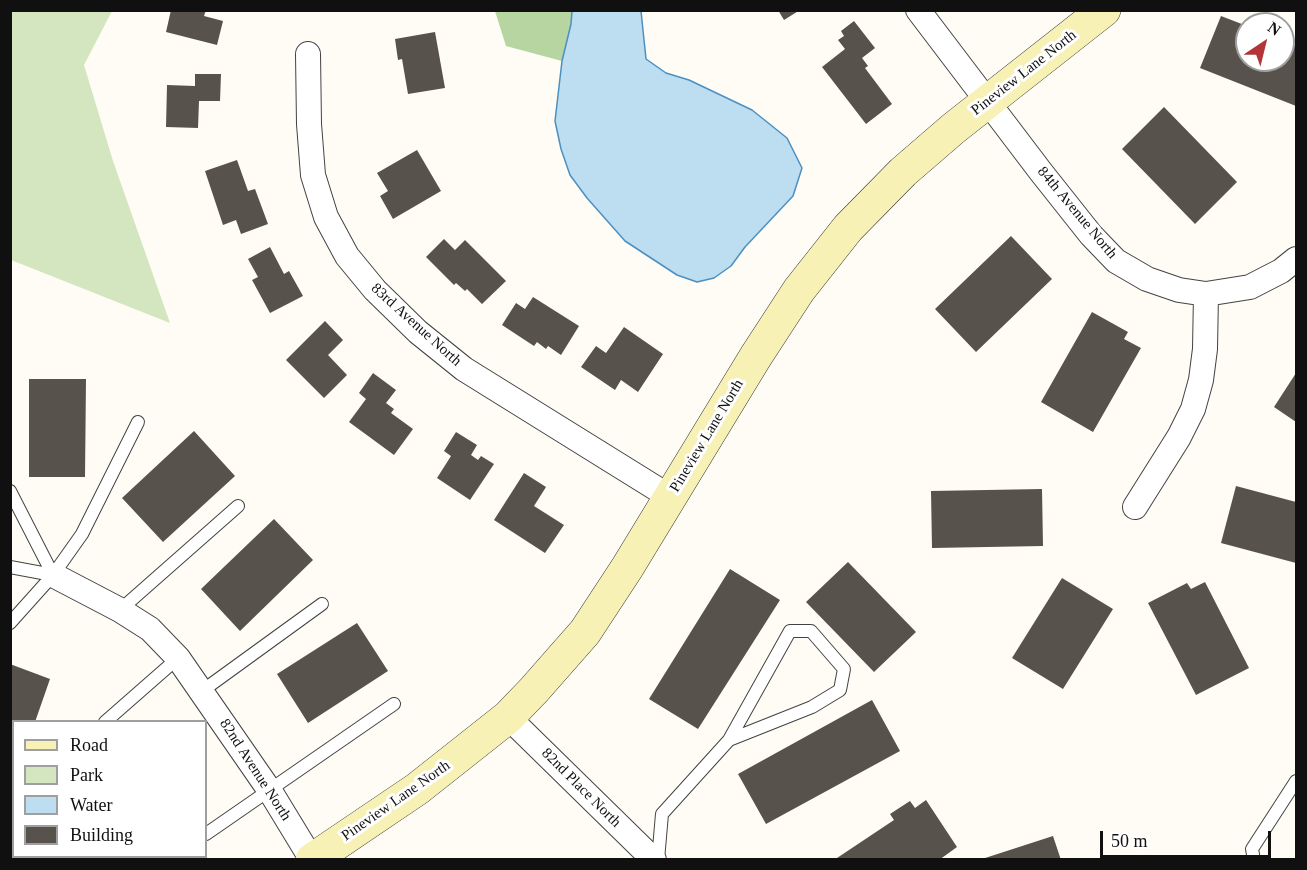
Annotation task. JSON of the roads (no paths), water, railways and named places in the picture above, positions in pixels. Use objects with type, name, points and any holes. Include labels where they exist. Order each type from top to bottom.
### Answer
[{"type":"street","name":"84th Avenue North","points":[[918,10],[1091,235],[1116,261],[1147,279],[1179,290],[1206,294],[1250,287],[1281,272],[1296,259]]},
{"type":"street","name":"Pineview Lane North","points":[[312,860],[417,789],[508,717],[585,632],[799,290],[848,228],[903,172],[1104,10]]},
{"type":"street","name":"83rd Avenue North","points":[[308,54],[309,124],[313,176],[326,217],[347,256],[375,290],[418,332],[464,369],[670,497]]},
{"type":"street","points":[[1135,507],[1179,437],[1193,409],[1201,380],[1205,349],[1206,294]]},
{"type":"street","name":"82nd Avenue North","points":[[53,575],[120,610],[150,629],[178,658],[270,791],[312,860]]},
{"type":"street","name":"82nd Place North","points":[[508,717],[656,860]]},
{"type":"lane","points":[[10,623],[53,575],[82,534],[138,422]]},
{"type":"lane","points":[[10,491],[53,575]]},
{"type":"lane","points":[[120,610],[238,506]]},
{"type":"lane","points":[[10,567],[53,575]]},
{"type":"lane","points":[[202,691],[322,604]]},
{"type":"lane","points":[[656,860],[662,814],[729,741],[790,631],[811,631],[844,669],[840,690],[812,706],[729,741]]},
{"type":"lane","points":[[107,720],[178,658]]},
{"type":"lane","points":[[207,833],[394,704]]},
{"type":"lane","points":[[1254,860],[1252,849],[1296,781]]},
{"type":"water","points":[[572,11],[641,11],[646,59],[666,73],[689,80],[752,110],[787,138],[802,168],[793,196],[745,247],[731,266],[714,278],[697,282],[677,275],[625,241],[570,175],[555,121],[562,61]]}]
